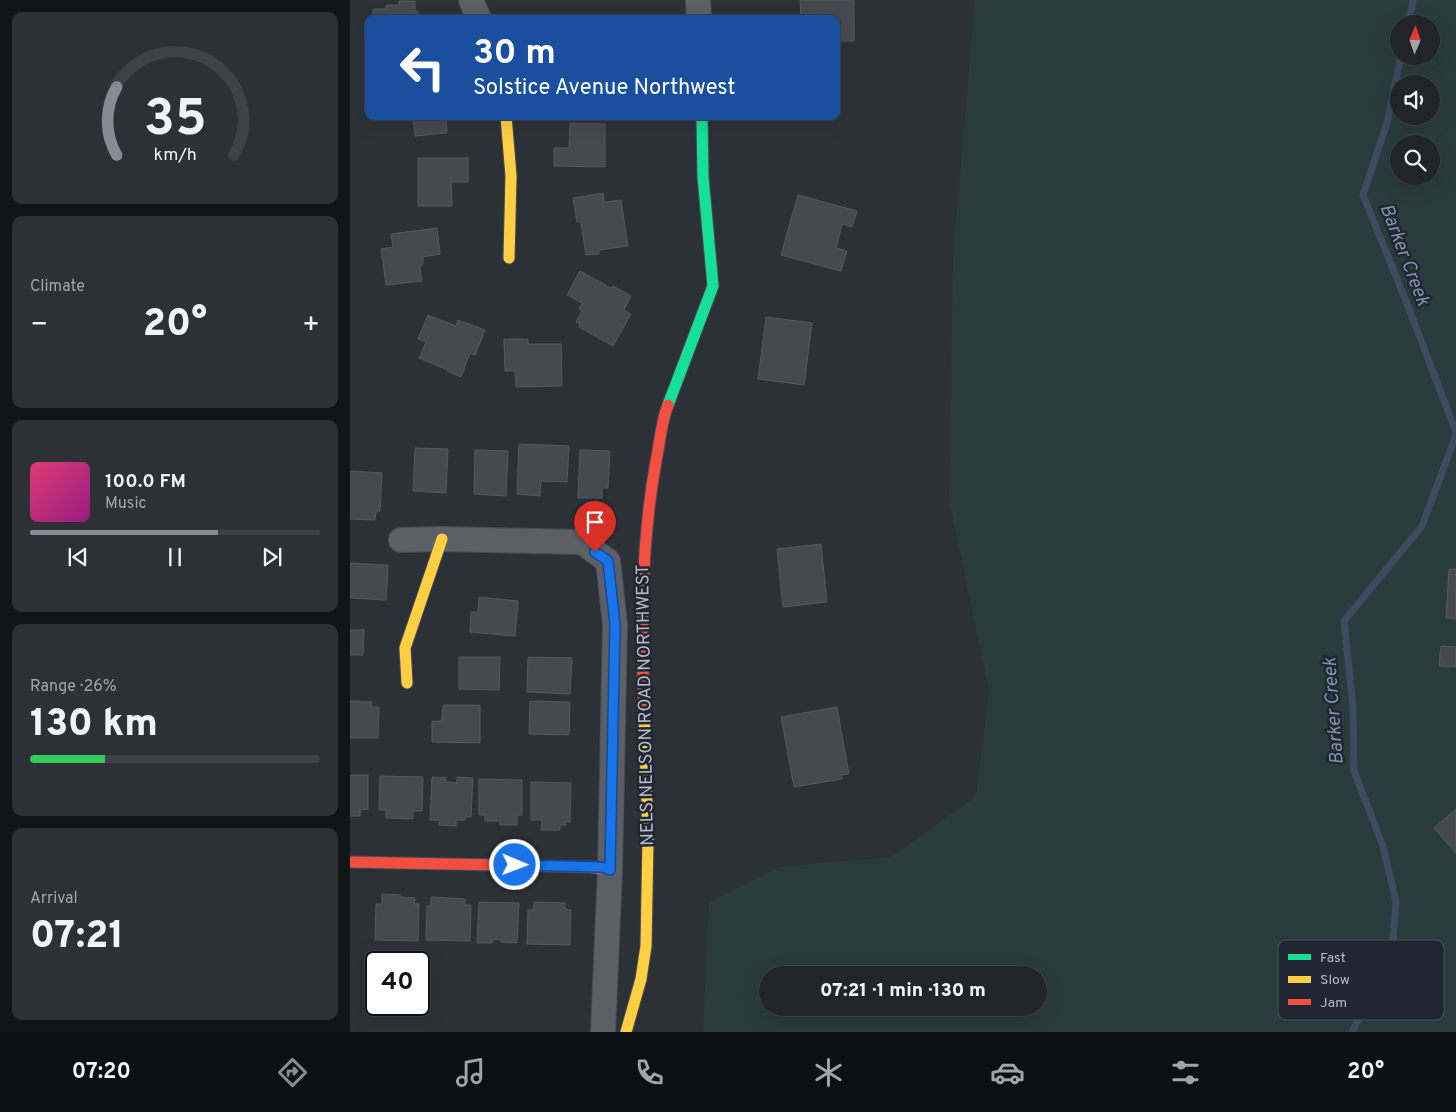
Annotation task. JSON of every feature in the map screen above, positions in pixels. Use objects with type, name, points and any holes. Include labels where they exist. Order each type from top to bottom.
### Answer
[{"type":"street","points":[[471,0],[477,15]]},
{"type":"street","points":[[698,0],[699,15]]},
{"type":"street","points":[[506,120],[511,176],[510,258]]},
{"type":"street","name":"NELS NELSON ROAD NORTHWEST","points":[[626,1032],[641,979],[646,946],[648,839],[642,647],[643,566],[649,501],[666,409],[713,286],[704,177],[702,120]]},
{"type":"street","points":[[406,683],[404,648],[442,539]]},
{"type":"street","points":[[401,540],[582,542],[608,561],[615,624],[610,870],[604,1032]]},
{"type":"street","points":[[350,862],[589,867],[610,870]]},
{"type":"shaded area","points":[[975,0],[1456,0],[1456,1032],[703,1032],[709,902],[779,867],[891,857],[976,796],[989,690],[949,500],[953,256]]},
{"type":"building","points":[[800,0],[854,0],[854,41],[840,41],[840,15],[801,15]]},
{"type":"building","points":[[399,1],[415,1],[415,11],[418,11],[418,15],[373,15],[373,9],[386,9],[386,5],[399,5]]},
{"type":"building","points":[[413,120],[446,120],[447,133],[415,136]]},
{"type":"building","points":[[570,123],[605,124],[605,167],[554,166],[554,148],[569,148]]},
{"type":"building","points":[[418,158],[468,158],[468,182],[451,182],[452,206],[418,206]]},
{"type":"building","points":[[603,193],[604,202],[621,200],[628,246],[599,250],[599,254],[586,255],[581,222],[577,222],[573,198]]},
{"type":"building","points":[[798,195],[857,211],[852,227],[842,224],[836,248],[847,251],[841,271],[781,255]]},
{"type":"building","points":[[437,228],[440,254],[423,257],[423,263],[420,267],[422,281],[386,285],[381,249],[393,247],[391,234]]},
{"type":"building","points":[[580,271],[611,288],[613,286],[631,296],[624,310],[631,314],[613,346],[579,327],[580,324],[576,322],[582,311],[579,309],[582,303],[567,295]]},
{"type":"building","points":[[428,315],[456,326],[458,320],[485,330],[475,355],[470,353],[461,377],[419,358],[426,342],[418,339]]},
{"type":"building","points":[[766,317],[812,323],[804,385],[758,379]]},
{"type":"building","points":[[504,339],[528,339],[528,344],[561,344],[562,386],[516,387],[515,371],[505,371]]},
{"type":"building","points":[[519,444],[569,446],[567,482],[541,481],[540,496],[517,494]]},
{"type":"building","points":[[415,448],[448,449],[446,493],[413,491]]},
{"type":"building","points":[[475,450],[508,451],[506,496],[474,494]]},
{"type":"building","points":[[580,450],[610,451],[608,488],[602,488],[602,498],[578,498]]},
{"type":"building","points":[[350,471],[382,473],[380,511],[376,511],[375,520],[350,519]]},
{"type":"building","points":[[821,544],[827,602],[783,607],[777,549]]},
{"type":"building","points":[[350,563],[388,565],[386,600],[350,598]]},
{"type":"building","points":[[1449,569],[1456,569],[1456,619],[1446,618]]},
{"type":"building","points":[[479,597],[518,601],[515,636],[470,632],[471,612],[478,612]]},
{"type":"building","points":[[350,630],[364,630],[363,655],[350,655]]},
{"type":"building","points":[[1441,646],[1456,647],[1456,667],[1439,666]]},
{"type":"building","points":[[459,657],[500,657],[499,690],[459,689]]},
{"type":"building","points":[[528,657],[572,658],[570,694],[527,692]]},
{"type":"building","points":[[350,701],[372,702],[371,707],[379,707],[378,738],[350,738]]},
{"type":"building","points":[[530,701],[570,702],[569,735],[529,734]]},
{"type":"building","points":[[443,705],[480,705],[480,743],[432,742],[432,721],[442,721]]},
{"type":"building","points":[[837,707],[849,774],[841,775],[842,779],[794,787],[781,717]]},
{"type":"building","points":[[350,775],[368,775],[368,809],[360,810],[360,816],[350,816]]},
{"type":"building","points":[[380,776],[423,777],[422,811],[413,811],[413,819],[386,818],[386,810],[379,810]]},
{"type":"building","points":[[432,777],[446,778],[446,782],[457,783],[457,777],[473,778],[471,817],[465,817],[465,820],[456,820],[456,826],[439,825],[439,820],[430,820]]},
{"type":"building","points":[[479,779],[522,780],[522,815],[517,815],[517,825],[500,825],[500,821],[485,821],[485,815],[479,815]]},
{"type":"building","points":[[531,782],[571,783],[570,822],[565,822],[566,825],[560,825],[560,830],[541,830],[542,820],[531,820]]},
{"type":"building","points":[[1456,809],[1456,853],[1434,828]]},
{"type":"building","points":[[382,894],[415,898],[414,904],[419,904],[418,941],[375,940],[376,904],[382,904]]},
{"type":"building","points":[[431,897],[465,899],[465,905],[471,905],[470,941],[426,940],[427,906],[431,906]]},
{"type":"building","points":[[479,902],[519,903],[517,943],[501,942],[501,940],[493,939],[492,943],[477,943]]},
{"type":"building","points":[[534,902],[565,903],[565,909],[571,910],[570,945],[527,944],[528,910],[533,910]]},
{"type":"waterway","name":"Barker Creek","points":[[1410,15],[1413,0]]},
{"type":"waterway","name":"Barker Creek","points":[[1399,65],[1387,123],[1363,195],[1456,432]]},
{"type":"waterway","name":"Barker Creek","points":[[1393,940],[1396,902],[1383,846],[1354,771],[1353,707],[1344,621],[1422,526],[1456,435]]},
{"type":"waterway","name":"Barker Creek","points":[[1352,1032],[1358,1020]]},
{"type":"traffic: fast","points":[[668,405],[713,286],[703,177],[702,120]]},
{"type":"traffic: slow","points":[[506,120],[511,176],[509,258]]},
{"type":"traffic: slow","points":[[407,683],[405,648],[442,539]]},
{"type":"traffic: slow","points":[[626,1032],[641,979],[646,946],[648,839],[644,711]]},
{"type":"traffic: jam","points":[[644,711],[642,648],[647,524],[662,425],[668,405]]},
{"type":"traffic: jam","points":[[350,862],[589,867],[610,870]]},
{"type":"route","points":[[515,865],[601,867],[610,870],[615,624],[608,561],[595,552]]}]
